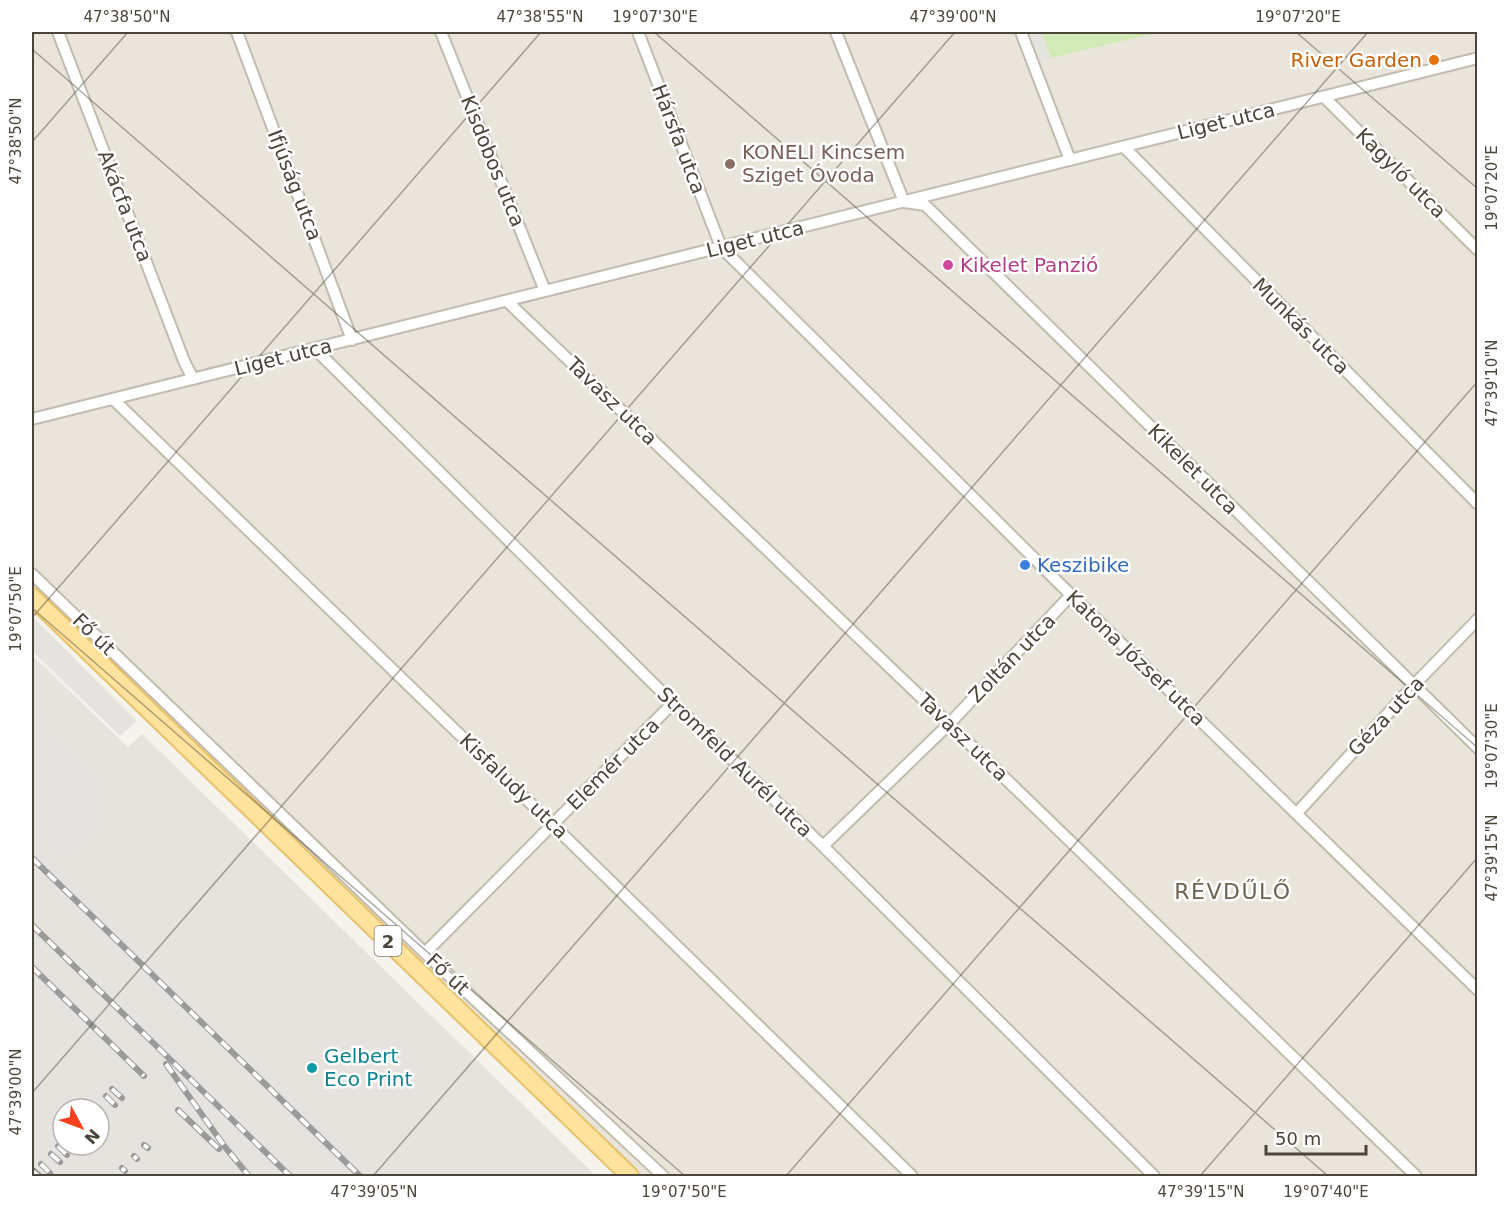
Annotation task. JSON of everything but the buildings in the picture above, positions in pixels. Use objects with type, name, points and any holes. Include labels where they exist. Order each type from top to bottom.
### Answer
[{"type":"main road","name":"Fő út","points":[[32,597],[152,700],[630,1176]]},
{"type":"street","name":"Akácfa utca","points":[[58,32],[184,361],[193,379]]},
{"type":"street","name":"Ifjúság utca","points":[[237,32],[352,340]]},
{"type":"street","name":"Kisdobos utca","points":[[441,32],[545,291]]},
{"type":"street","name":"Hársfa utca","points":[[638,32],[721,247]]},
{"type":"street","points":[[837,32],[904,202]]},
{"type":"street","points":[[1021,32],[1070,160]]},
{"type":"street","name":"Liget utca","points":[[32,419],[1478,58]]},
{"type":"street","name":"Kagyló utca","points":[[1324,97],[1478,250]]},
{"type":"street","name":"Munkás utca","points":[[1124,147],[1478,504]]},
{"type":"street","name":"Kikelet utca","points":[[904,202],[925,205],[1478,748]]},
{"type":"street","name":"Katona József utca","points":[[721,247],[1071,595],[1478,990]]},
{"type":"street","name":"Tavasz utca","points":[[507,301],[1416,1176]]},
{"type":"street","name":"Stromfeld Aurél utca","points":[[315,349],[673,703],[823,846],[1154,1176]]},
{"type":"street","name":"Kisfaludy utca","points":[[113,399],[912,1176]]},
{"type":"street","name":"Fő út","points":[[32,574],[152,700],[663,1176]]},
{"type":"street","name":"Zoltán utca","points":[[823,846],[949,724],[1071,595]]},
{"type":"street","name":"Géza utca","points":[[1296,813],[1478,619]]},
{"type":"street","name":"Elemér utca","points":[[425,953],[673,703]]},
{"type":"shaded area","points":[[32,32],[1477,32],[1477,1176],[642,1176],[32,586]]},
{"type":"shaded area","points":[[1021,32],[1041,32],[1051,58],[1032,63]]},
{"type":"shaded area","points":[[32,616],[137,721],[120,736],[32,651]]},
{"type":"shaded area","points":[[32,655],[128,747],[142,734],[596,1176],[32,1176]]},
{"type":"shaded area","points":[[32,703],[43,715],[46,738],[95,784],[94,821],[67,854],[32,821]]},
{"type":"green space","points":[[1041,32],[1160,32],[1051,58]]},
{"type":"railway","points":[[32,858],[360,1176]]},
{"type":"railway","points":[[32,925],[290,1176]]},
{"type":"railway","points":[[32,967],[144,1076]]},
{"type":"railway","points":[[166,1064],[225,1147],[249,1176]]},
{"type":"railway","points":[[112,1089],[122,1098]]},
{"type":"railway","points":[[106,1096],[115,1105]]},
{"type":"railway","points":[[178,1110],[219,1149]]},
{"type":"railway","points":[[144,1145],[148,1148]]},
{"type":"railway","points":[[134,1156],[137,1159]]},
{"type":"railway","points":[[54,1157],[60,1162]]},
{"type":"railway","points":[[41,1164],[50,1173]]},
{"type":"railway","points":[[122,1168],[125,1171]]},
{"type":"railway","points":[[34,1171],[39,1176]]},
{"type":"place","name":"River Garden","points":[[1434,60]]},
{"type":"place","name":"KONELI Kincsem Sziget Óvoda","points":[[730,164]]},
{"type":"place","name":"Kikelet Panzió","points":[[948,265]]},
{"type":"place","name":"Keszibike","points":[[1025,565]]},
{"type":"place","name":"Gelbert Eco Print","points":[[312,1068]]},
{"type":"district","name":"RÉVDŰLŐ","points":[[1233,891]]}]
